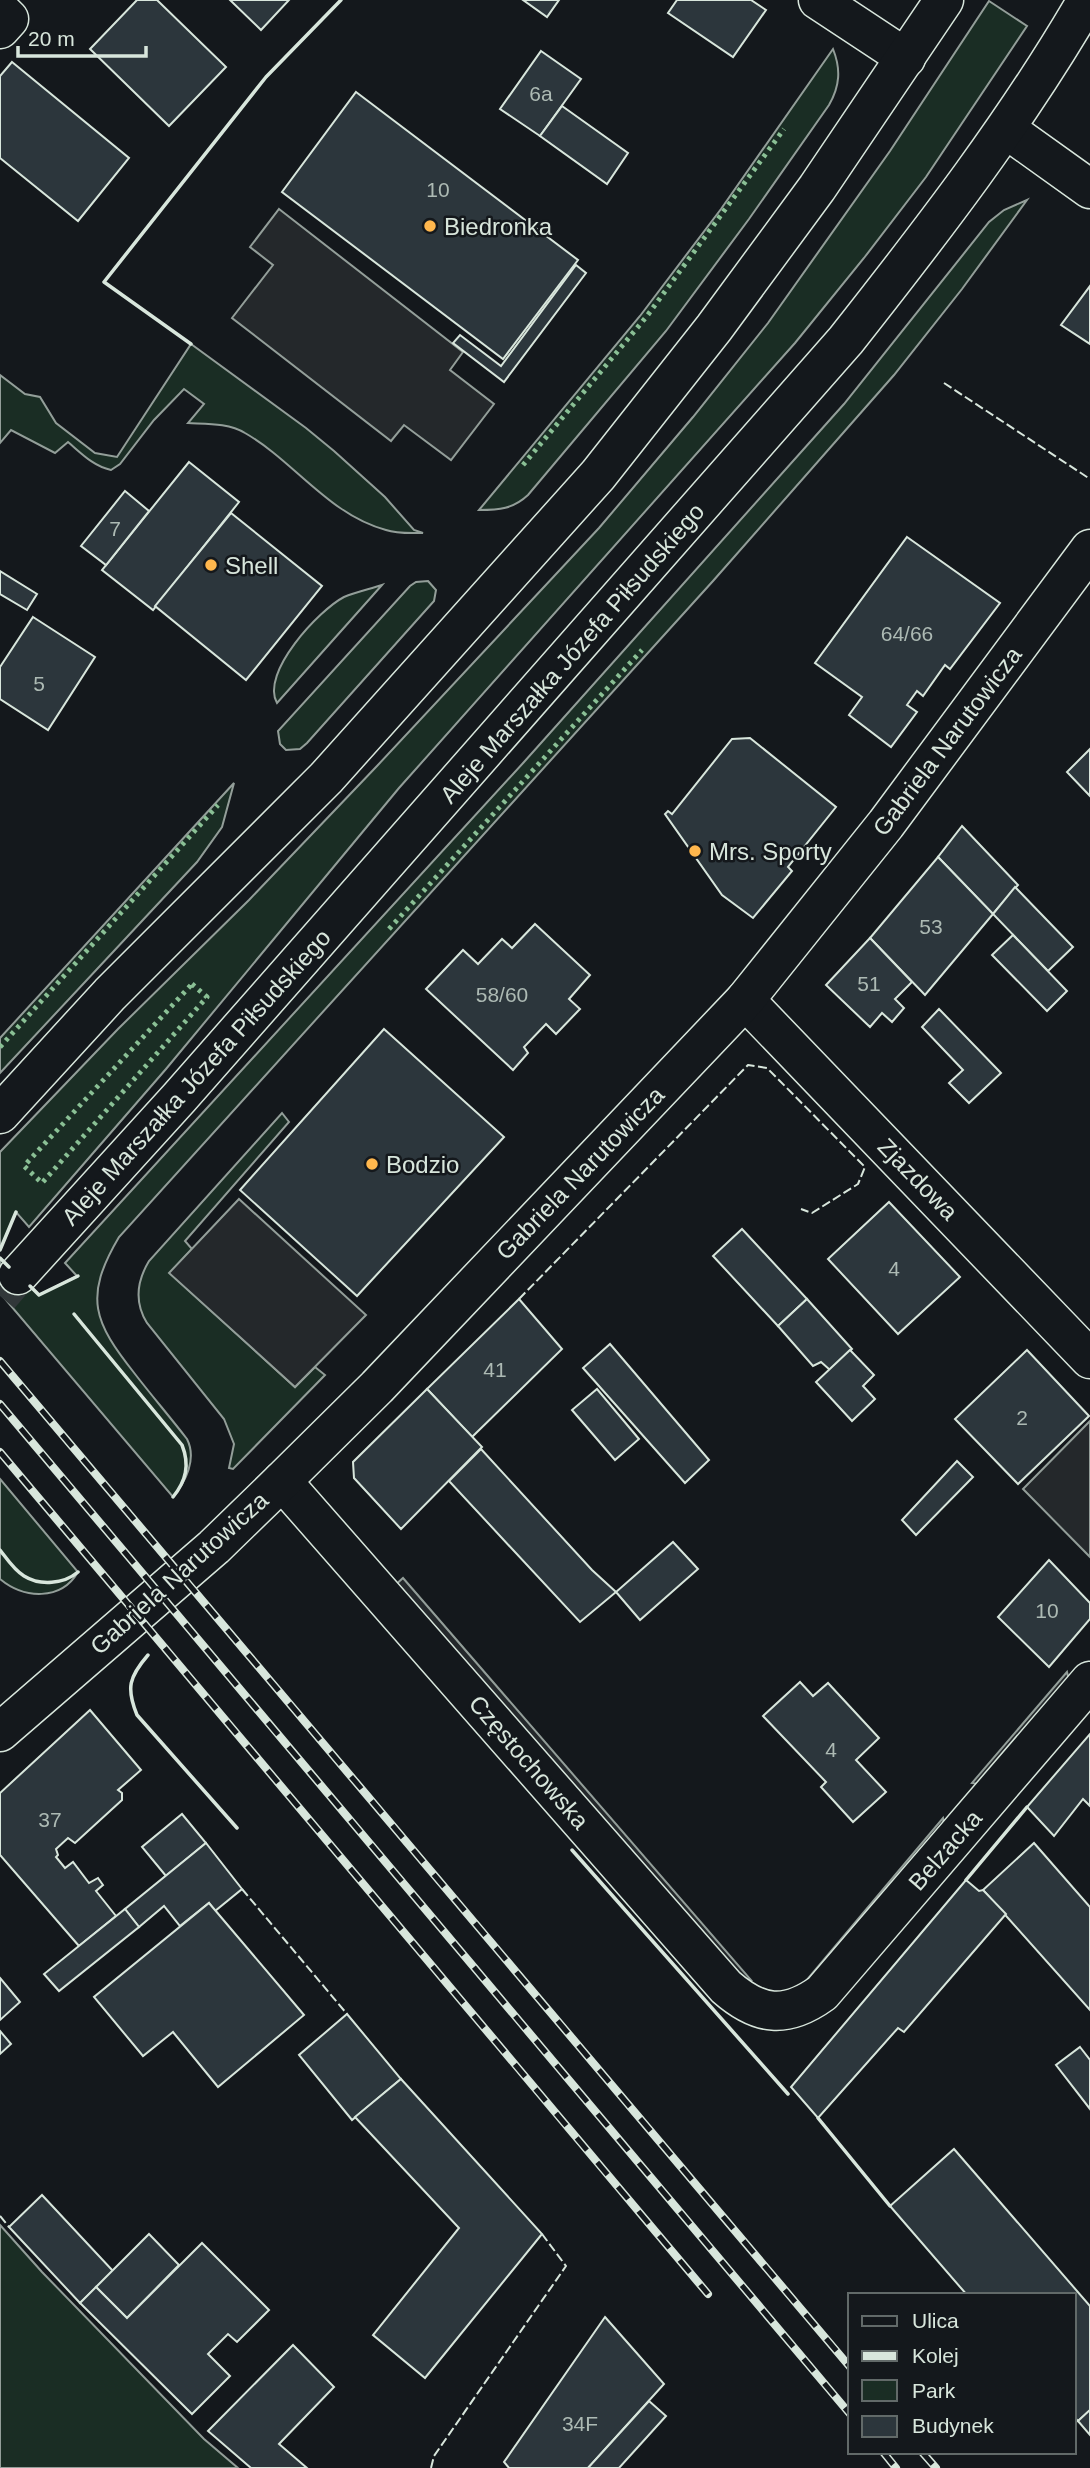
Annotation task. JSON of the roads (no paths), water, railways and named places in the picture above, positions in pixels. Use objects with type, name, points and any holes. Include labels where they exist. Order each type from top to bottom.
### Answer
[{"type":"street","points":[[818,0],[906,58]]},
{"type":"street","points":[[0,1114],[110,994],[326,778],[598,475],[762,264],[817,188],[944,0]]},
{"type":"street","name":"Aleje Marszałka Józefa Piłsudskiego","points":[[18,1275],[188,1088],[846,340],[921,246],[1006,129],[1087,0]]},
{"type":"street","points":[[0,10],[9,19],[0,29]]},
{"type":"street","points":[[1006,129],[1090,188]]},
{"type":"street","name":"Gabriela Narutowicza","points":[[0,1732],[214,1546],[282,1481],[377,1387],[745,1000],[886,824],[1090,549]]},
{"type":"street","name":"Zjazdowa","points":[[745,1000],[1090,1359]]},
{"type":"street","name":"Częstochowska","points":[[282,1481],[726,1987],[742,2001],[759,2008],[776,2011],[794,2009]]},
{"type":"street","name":"Belzacka","points":[[794,2009],[822,1993],[1090,1681]]},
{"type":"tunnel","points":[[0,1296],[18,1275]]},
{"type":"railway","points":[[0,1361],[848,2365]]},
{"type":"railway","points":[[0,1404],[848,2412]]},
{"type":"railway","points":[[0,1452],[708,2294]]},
{"type":"railway","points":[[885,2454],[896,2468]]},
{"type":"railway","points":[[924,2454],[936,2468]]},
{"type":"place","name":"Biedronka","points":[[430,226]]},
{"type":"place","name":"Shell","points":[[211,565]]},
{"type":"place","name":"Mrs. Sporty","points":[[695,851]]},
{"type":"place","name":"Bodzio","points":[[372,1164]]}]
